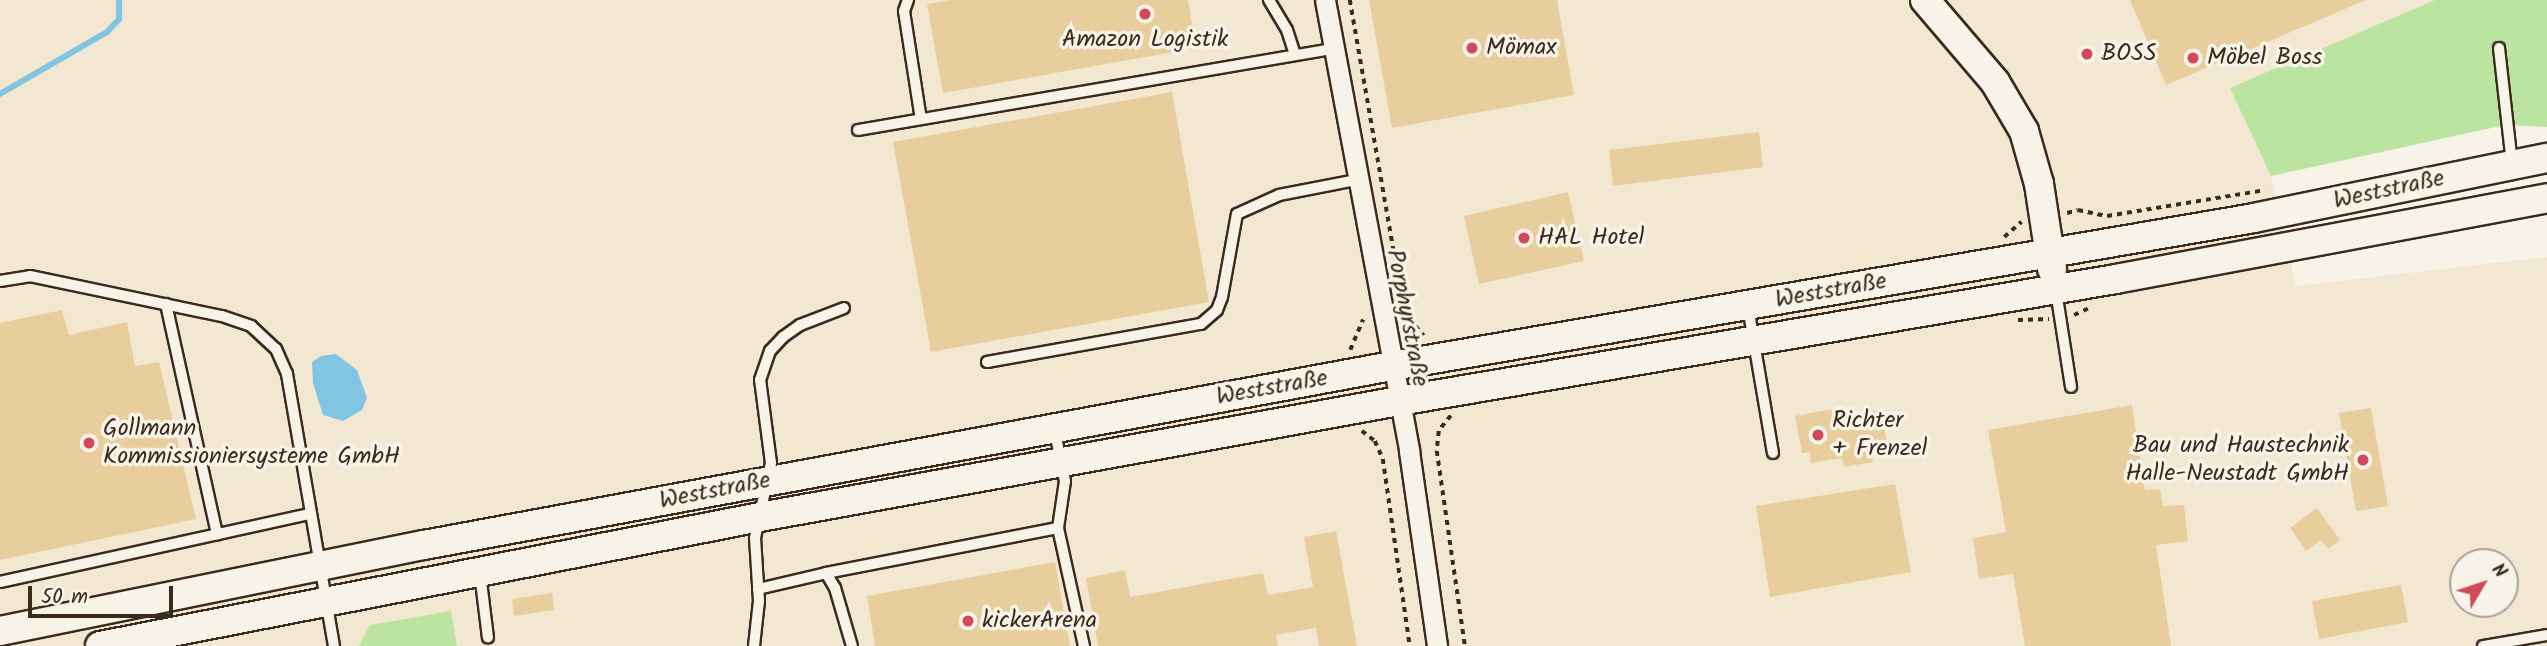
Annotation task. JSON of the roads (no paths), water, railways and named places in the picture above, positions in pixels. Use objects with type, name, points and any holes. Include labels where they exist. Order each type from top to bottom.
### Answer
[{"type":"main road","points":[[1925,0],[1995,82],[2024,131],[2039,184],[2056,289]]},
{"type":"main road","name":"Weststraße","points":[[0,631],[316,556],[767,482],[1392,366],[2254,218],[2547,158]]},
{"type":"main road","name":"Weststraße","points":[[100,646],[760,517],[1062,465],[1399,401],[2056,289],[2547,198]]},
{"type":"street","name":"Porphyrstraße","points":[[1325,0],[1356,180],[1399,401],[1437,646]]},
{"type":"lane","points":[[908,0],[904,11],[920,119]]},
{"type":"lane","points":[[1269,0],[1287,30],[1294,55]]},
{"type":"lane","points":[[2499,48],[2512,164]]},
{"type":"lane","points":[[858,130],[1332,49]]},
{"type":"lane","points":[[987,362],[1201,324],[1217,310],[1222,297],[1237,214],[1279,195],[1356,180]]},
{"type":"lane","points":[[0,281],[30,276],[166,304],[251,326],[276,349],[287,374],[316,556],[334,646]]},
{"type":"lane","points":[[2056,289],[2071,387]]},
{"type":"lane","points":[[166,304],[217,534]]},
{"type":"lane","points":[[1748,306],[1773,453]]},
{"type":"lane","points":[[754,646],[758,589],[755,538],[771,463],[760,380],[770,351],[800,325],[844,308]]},
{"type":"lane","points":[[1054,428],[1065,481],[1058,528],[1084,646]]},
{"type":"lane","points":[[0,582],[309,514]]},
{"type":"lane","points":[[758,589],[825,573],[1058,528]]},
{"type":"lane","points":[[480,573],[488,638]]},
{"type":"lane","points":[[825,573],[835,589],[852,646]]},
{"type":"lane","points":[[2483,646],[2547,635]]},
{"type":"water","points":[[336,354],[357,370],[367,398],[362,410],[343,421],[323,415],[313,383],[312,362],[321,356]]},
{"type":"waterway","points":[[0,94],[107,32],[119,19],[119,0]]},
{"type":"place","name":"Amazon Logistik","points":[[1145,14]]},
{"type":"place","name":"Mömax","points":[[1472,48]]},
{"type":"place","name":"BOSS","points":[[2087,54]]},
{"type":"place","name":"Möbel Boss","points":[[2193,58]]},
{"type":"place","name":"HAL Hotel","points":[[1524,238]]},
{"type":"place","name":"Richter + Frenzel","points":[[1818,435]]},
{"type":"place","name":"Gollmann Kommissioniersysteme GmbH","points":[[89,443]]},
{"type":"place","name":"Bau und Haustechnik Halle-Neustadt GmbH","points":[[2363,460]]},
{"type":"place","name":"kickerArena","points":[[968,621]]}]
